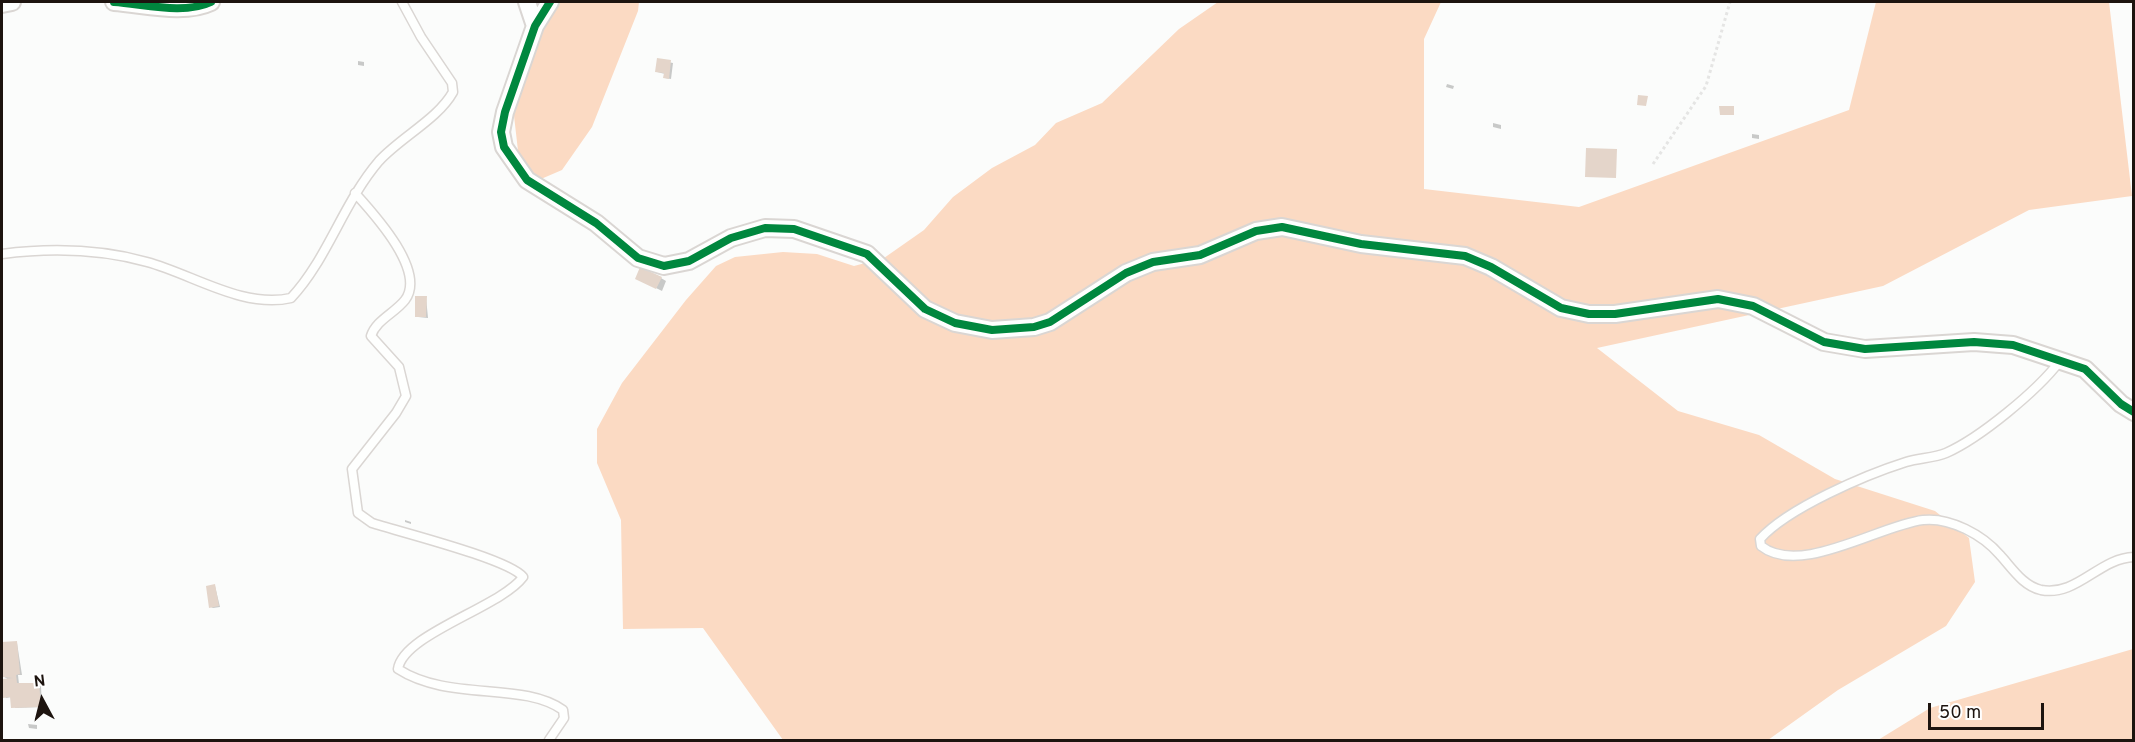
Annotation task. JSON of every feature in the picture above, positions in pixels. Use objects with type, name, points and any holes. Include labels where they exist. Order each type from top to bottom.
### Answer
[{"type":"street","points":[[2,4],[12,2]]},
{"type":"street","points":[[114,2],[177,7],[202,6],[211,2]]},
{"type":"street","points":[[527,2],[535,26]]},
{"type":"street","points":[[550,2],[535,26],[505,112],[501,132],[504,147],[526,180],[596,223],[638,258],[664,266],[689,261],[731,238],[765,228],[794,229],[867,254],[926,309],[955,323],[992,330],[1034,327],[1050,322],[1126,273],[1153,262],[1200,255],[1256,231],[1282,227],[1361,244],[1465,256],[1491,267],[1562,309],[1589,314],[1615,314],[1718,299],[1753,306],[1824,342],[1865,349],[1974,342],[2013,345],[2085,369],[2121,404],[2133,412]]},
{"type":"lane","points":[[2,254],[34,250],[114,255],[146,262],[253,298],[281,300],[291,298],[301,287],[355,194],[380,161],[410,132],[438,111],[453,92],[452,83],[421,37],[402,2]]},
{"type":"lane","points":[[355,194],[385,226],[402,256],[410,289],[406,299],[373,329],[371,336],[399,367],[406,396],[396,413],[352,469],[358,513],[372,523],[495,562],[520,572],[523,577],[503,595],[440,628],[406,655],[399,663],[398,669],[431,685],[532,697],[556,705],[563,710],[564,718],[549,741]]},
{"type":"lane","points":[[2060,361],[2047,378],[1973,437],[1945,454],[1883,470],[1810,504],[1768,531],[1761,539],[1761,546],[1778,555],[1803,554],[1831,549],[1911,522],[1927,520],[1964,528],[1998,553],[2021,579],[2039,589],[2058,591],[2107,565],[2133,557]]},
{"type":"path","points":[[1653,164],[1706,86],[1730,2]]},
{"type":"shaded area","points":[[546,2],[639,2],[638,11],[592,127],[562,170],[541,179],[521,177],[513,107]]},
{"type":"shaded area","points":[[1218,2],[1441,2],[1424,39],[1424,189],[1579,207],[1849,110],[1876,2],[2109,2],[2132,196],[2029,210],[1883,286],[1597,348],[1678,411],[1759,435],[1835,479],[1935,511],[1969,538],[1975,582],[1946,626],[1838,690],[1768,740],[783,740],[703,628],[623,629],[621,520],[597,463],[597,429],[622,383],[686,300],[716,266],[735,257],[783,252],[817,254],[854,266],[884,258],[924,230],[953,197],[992,168],[1035,145],[1056,123],[1102,103],[1179,29]]},
{"type":"shaded area","points":[[2133,649],[2133,740],[1878,740],[1930,708]]},
{"type":"building","points":[[657,58],[671,60],[669,79],[663,78],[664,73],[655,72]]},
{"type":"building","points":[[1638,95],[1648,96],[1646,106],[1637,105]]},
{"type":"building","points":[[1719,106],[1734,106],[1734,115],[1720,115]]},
{"type":"building","points":[[1586,148],[1617,149],[1616,178],[1585,177]]},
{"type":"building","points":[[640,267],[662,277],[656,289],[635,279]]},
{"type":"building","points":[[415,296],[427,296],[426,317],[415,317]]},
{"type":"building","points":[[215,584],[219,606],[209,608],[206,586]]},
{"type":"building","points":[[17,641],[20,674],[16,675],[17,683],[39,683],[41,707],[11,708],[10,697],[3,698],[2,679],[13,678],[2,677],[2,642]]},
{"type":"cycle path","points":[[114,2],[164,8],[189,8],[211,2]]},
{"type":"cycle path","points":[[550,2],[535,26],[505,112],[501,132],[504,147],[527,180],[596,223],[638,258],[664,266],[689,261],[731,238],[765,228],[794,229],[867,254],[925,309],[955,323],[992,330],[1034,327],[1050,322],[1126,273],[1153,262],[1200,255],[1256,231],[1282,227],[1361,244],[1465,256],[1491,267],[1561,308],[1589,314],[1615,314],[1718,299],[1753,306],[1824,342],[1865,349],[1974,342],[2013,345],[2085,369],[2121,404],[2134,412]]}]
